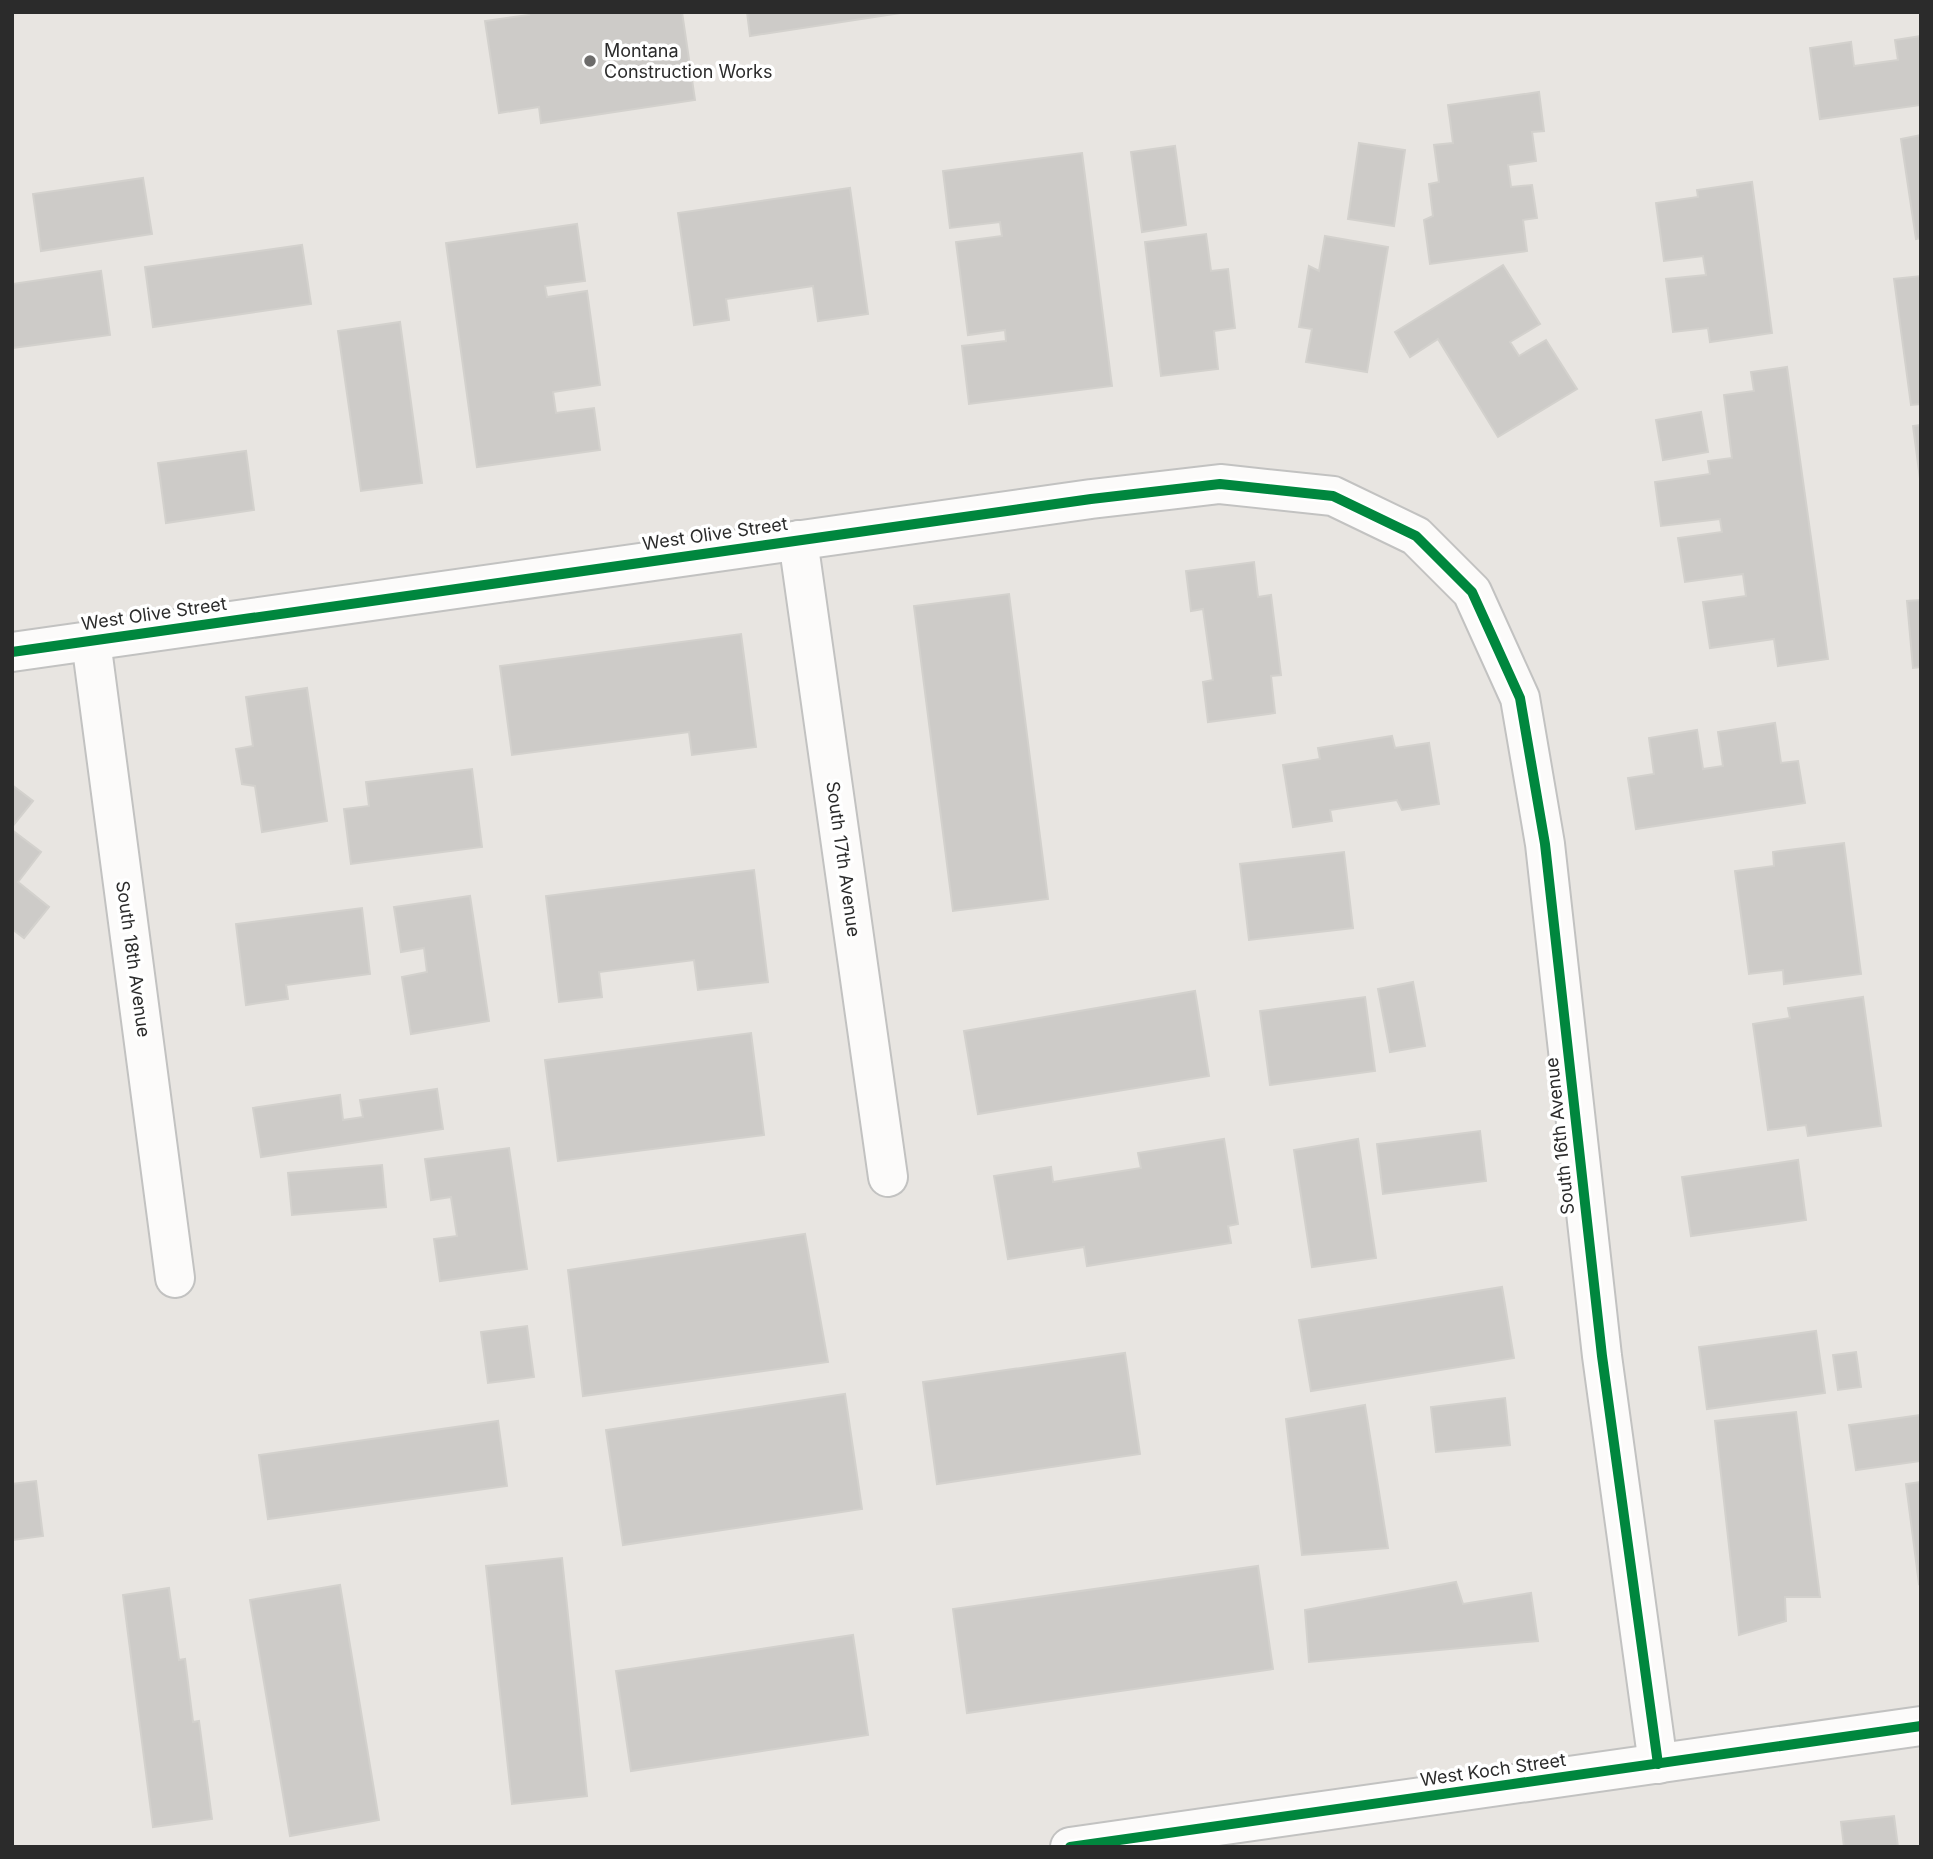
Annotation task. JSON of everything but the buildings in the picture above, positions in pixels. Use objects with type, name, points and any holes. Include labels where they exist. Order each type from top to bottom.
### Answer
[{"type":"street","name":"West Olive Street","points":[[12,652],[1091,499],[1220,485],[1333,496],[1416,536]]},
{"type":"street","name":"South 16th Avenue","points":[[1416,536],[1472,592],[1520,698],[1545,844],[1602,1356],[1658,1764]]},
{"type":"street","name":"South 17th Avenue","points":[[798,540],[888,1177]]},
{"type":"street","name":"South 18th Avenue","points":[[91,640],[176,1278]]},
{"type":"street","name":"West Koch Street","points":[[1070,1847],[1921,1726]]},
{"type":"cycle path","points":[[12,652],[1091,499],[1220,484],[1333,496],[1416,536],[1472,592],[1520,698],[1545,844],[1602,1356],[1658,1764]]},
{"type":"cycle path","points":[[1070,1847],[1921,1726]]},
{"type":"place","name":"Montana Construction Works","points":[[590,61]]}]
